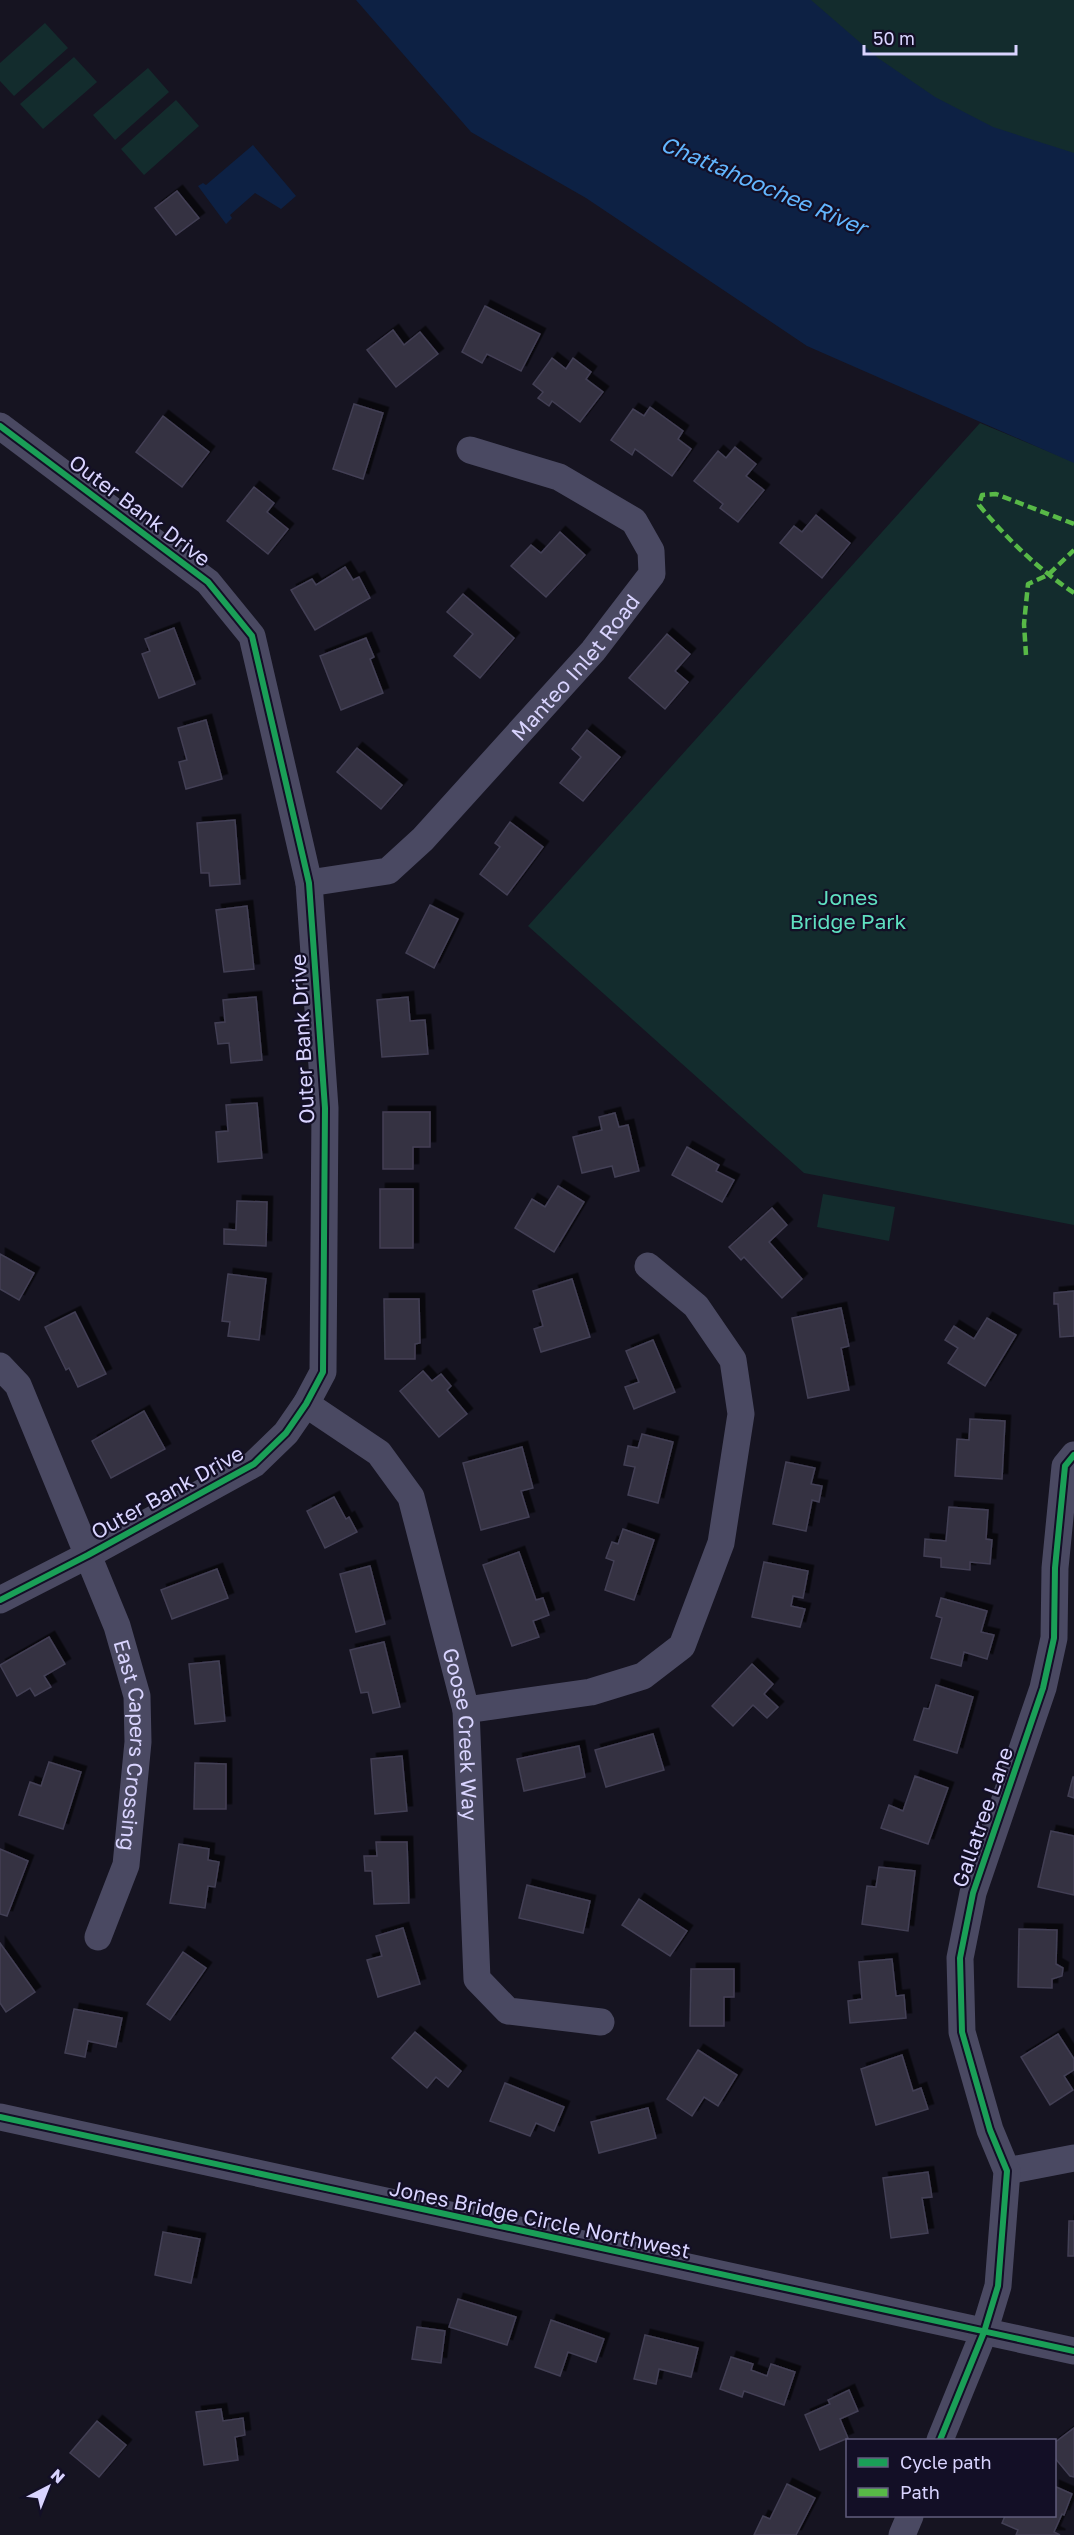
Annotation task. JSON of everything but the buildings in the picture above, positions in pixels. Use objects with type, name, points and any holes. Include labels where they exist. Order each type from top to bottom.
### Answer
[{"type":"street","name":"Outer Bank Drive","points":[[0,426],[208,582],[252,636],[309,883],[325,1108],[323,1372],[306,1404],[286,1433],[254,1464],[88,1555],[0,1600]]},
{"type":"street","name":"Manteo Inlet Road","points":[[309,883],[388,871],[423,839],[593,651],[652,574],[651,550],[634,521],[560,477],[470,450]]},
{"type":"street","points":[[466,1710],[591,1692],[643,1676],[682,1646],[721,1543],[741,1414],[733,1360],[696,1306],[648,1266]]},
{"type":"street","name":"East Capers Crossing","points":[[0,1366],[18,1385],[117,1626],[137,1696],[138,1742],[126,1865],[98,1937]]},
{"type":"street","name":"Goose Creek Way","points":[[306,1404],[379,1453],[411,1497],[466,1710],[477,1979],[508,2011],[601,2022]]},
{"type":"street","name":"Gallatree Lane","points":[[940,2439],[984,2332],[998,2286],[1007,2171],[990,2130],[962,2032],[960,1958],[973,1893],[1043,1688],[1054,1638],[1055,1568],[1065,1466],[1074,1455]]},
{"type":"street","name":"Jones Bridge Circle Northwest","points":[[0,2117],[1074,2351]]},
{"type":"street","points":[[1007,2171],[1074,2158]]},
{"type":"street","points":[[902,2535],[910,2517]]},
{"type":"green space","points":[[780,0],[1074,0],[1074,165],[1022,156]]},
{"type":"green space","points":[[45,23],[68,48],[14,96],[0,81],[0,63]]},
{"type":"green space","points":[[74,57],[97,82],[43,129],[20,104]]},
{"type":"green space","points":[[148,68],[169,92],[115,140],[93,115]]},
{"type":"green space","points":[[176,100],[199,126],[144,175],[121,149]]},
{"type":"green space","name":"Jones Bridge Park","points":[[980,423],[1074,462],[1074,1225],[804,1173],[528,926]]},
{"type":"green space","points":[[823,1194],[895,1207],[889,1241],[817,1227]]},
{"type":"water","name":"Chattahoochee River","points":[[356,0],[811,0],[878,58],[935,97],[993,127],[1074,153],[1074,463],[807,346],[586,198],[471,132]]},
{"type":"water","points":[[253,145],[296,196],[281,209],[255,193],[230,215],[232,218],[226,224],[198,186],[203,183],[206,185]]},
{"type":"marked path","points":[[1074,524],[996,494],[982,495],[979,505],[1023,552],[1074,593]]},
{"type":"marked path","points":[[1026,655],[1024,624],[1028,584],[1048,575],[1074,550]]},
{"type":"cycle path","points":[[0,426],[208,582],[252,636],[309,883],[325,1108],[323,1372],[306,1404],[286,1433],[254,1464],[88,1555],[0,1600]]},
{"type":"cycle path","points":[[940,2439],[984,2332],[998,2286],[1007,2171],[990,2130],[962,2032],[960,1958],[973,1893],[1043,1688],[1054,1638],[1055,1568],[1065,1466],[1074,1455]]},
{"type":"cycle path","points":[[0,2117],[1074,2351]]}]
